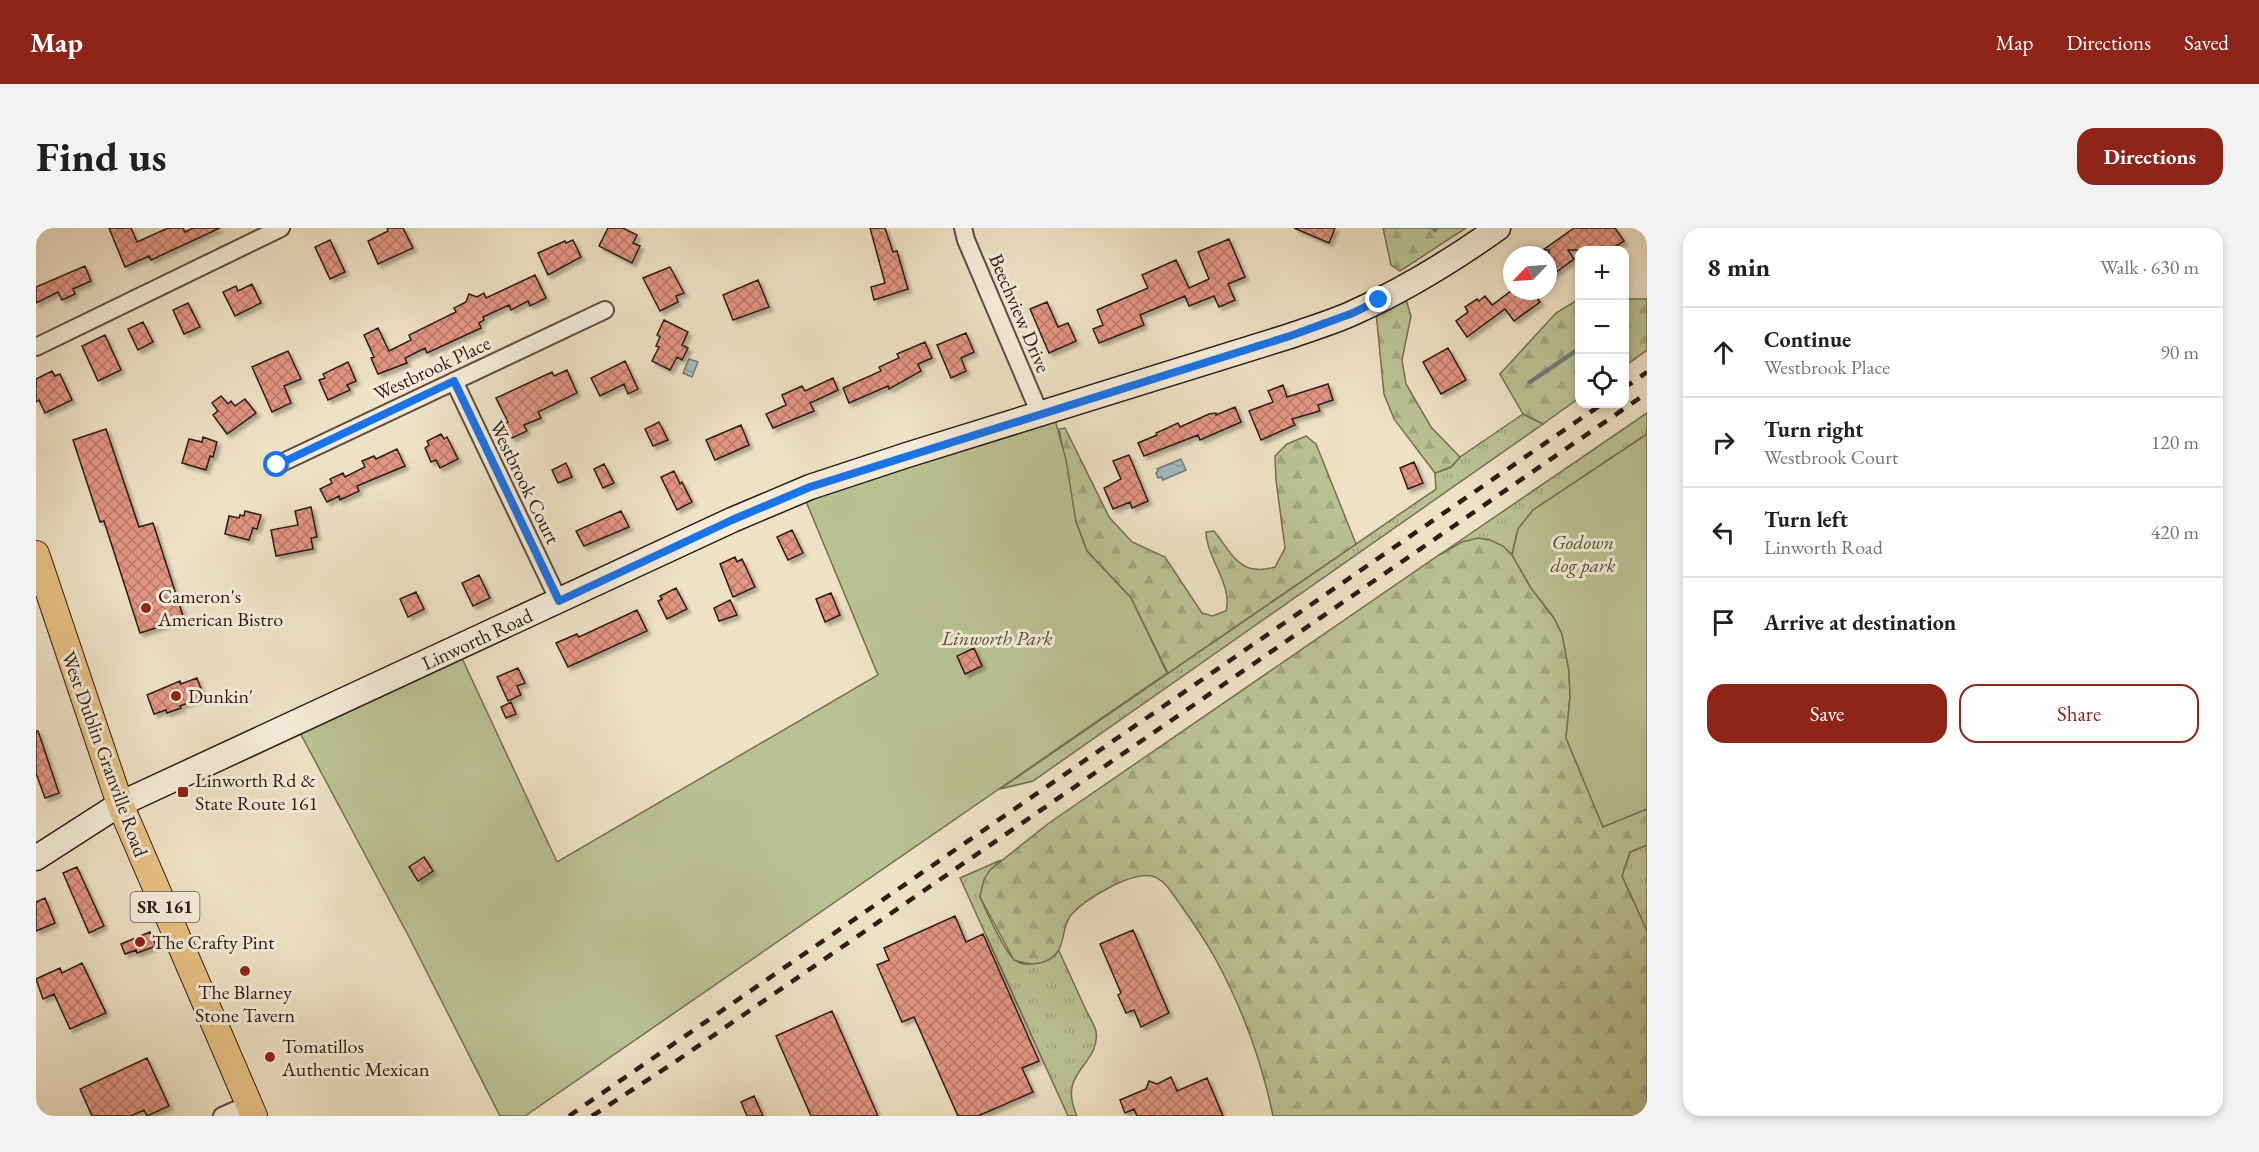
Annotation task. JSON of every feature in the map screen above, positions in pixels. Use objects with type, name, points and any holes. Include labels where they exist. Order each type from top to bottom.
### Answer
[{"type":"main road","name":"Linworth Road","points":[[36,858],[120,804],[801,490],[1290,336],[1353,313],[1401,289],[1459,255],[1498,228]]},
{"type":"main road","name":"West Dublin Granville Road","points":[[36,554],[120,804],[251,1110]]},
{"type":"street","points":[[36,347],[281,228]]},
{"type":"street","name":"Beechview Drive","points":[[963,228],[966,240],[1040,414]]},
{"type":"street","name":"Westbrook Place","points":[[277,465],[605,310]]},
{"type":"street","name":"Westbrook Court","points":[[454,381],[559,601]]},
{"type":"street","points":[[222,1116],[251,1110]]},
{"type":"green space","points":[[1383,228],[1466,228],[1400,271],[1391,265]]},
{"type":"green space","points":[[1405,296],[1411,316],[1402,360],[1406,384],[1431,427],[1460,457],[1451,467],[1435,473],[1394,419],[1384,394],[1376,312]]},
{"type":"green space","points":[[1629,299],[1647,299],[1647,350],[1629,363]]},
{"type":"green space","points":[[1575,301],[1575,401],[1543,424],[1523,414],[1500,374],[1556,313]]},
{"type":"green space","points":[[1647,413],[1647,434],[1533,510],[1518,529],[1512,555],[1495,542],[1477,540],[1458,545],[1439,555]]},
{"type":"green space","points":[[1523,414],[1543,424],[1033,781],[1000,789],[1436,489],[1435,473],[1451,467],[1460,457]]},
{"type":"green space","name":"Linworth Park","points":[[1054,416],[1066,460],[1076,522],[1087,551],[1131,598],[1167,673],[525,1116],[500,1116],[409,937],[298,729],[460,654],[557,862],[878,675],[803,494]]},
{"type":"green space","points":[[1065,428],[1109,517],[1132,542],[1165,557],[1202,613],[1212,616],[1226,611],[1227,601],[1223,582],[1207,542],[1206,532],[1214,531],[1239,562],[1254,569],[1275,567],[1285,548],[1275,456],[1287,444],[1306,436],[1316,444],[1356,544],[1168,673],[1131,598],[1087,551],[1076,522],[1059,429]]},
{"type":"green space","name":"Godown dog park","points":[[1647,434],[1647,809],[1603,827],[1566,738],[1570,697],[1569,671],[1562,634],[1512,555],[1518,529],[1533,510]]},
{"type":"green space","points":[[1478,538],[1503,546],[1512,555],[1562,634],[1569,671],[1570,697],[1566,738],[1603,826],[1647,809],[1647,845],[1630,852],[1622,876],[1647,931],[1647,1116],[1273,1116],[1257,1056],[1243,1016],[1225,978],[1206,942],[1170,890],[1164,883],[1152,876],[1120,882],[1086,902],[1071,915],[1065,926],[1059,949],[1050,959],[1032,964],[1014,960],[980,897],[984,879],[990,870],[1049,823],[1439,555],[1462,542]]},
{"type":"green space","points":[[1647,845],[1647,931],[1622,876],[1630,852]]},
{"type":"green space","points":[[1001,860],[990,870],[980,897],[1001,940],[1011,956],[1020,963],[1032,964],[1050,958],[1059,951],[1096,1031],[1096,1043],[1092,1053],[1075,1078],[1072,1088],[1072,1101],[1077,1116],[1068,1116],[960,878]]},
{"type":"water","points":[[689,359],[698,362],[692,377],[683,373]]},
{"type":"water","points":[[1181,459],[1186,470],[1163,480],[1161,477],[1158,478],[1157,469]]},
{"type":"building","points":[[109,228],[131,228],[137,242],[168,228],[183,228],[185,232],[193,228],[220,228],[151,260],[149,256],[125,267]]},
{"type":"building","points":[[387,228],[403,228],[413,248],[378,264],[368,241],[388,231]]},
{"type":"building","points":[[608,228],[623,228],[637,235],[633,243],[640,246],[632,263],[599,246]]},
{"type":"building","points":[[870,228],[885,228],[893,252],[897,251],[908,289],[874,300],[871,287],[885,283]]},
{"type":"building","points":[[1294,228],[1335,228],[1329,243]]},
{"type":"building","points":[[1574,228],[1615,228],[1624,241],[1616,246],[1575,246],[1575,250],[1568,250],[1574,259],[1557,271],[1557,246],[1549,246]]},
{"type":"building","points":[[1229,239],[1245,277],[1228,284],[1235,300],[1219,307],[1214,296],[1189,306],[1185,296],[1140,315],[1144,325],[1099,343],[1093,329],[1103,325],[1097,310],[1148,288],[1142,275],[1176,260],[1189,288],[1209,279],[1198,252]]},
{"type":"building","points":[[330,240],[345,272],[330,279],[315,247]]},
{"type":"building","points":[[573,240],[581,257],[548,275],[538,253],[565,241],[566,243]]},
{"type":"building","points":[[85,266],[91,281],[73,289],[75,294],[62,300],[58,292],[36,303],[36,287]]},
{"type":"building","points":[[670,267],[684,293],[676,296],[678,302],[660,311],[643,278]]},
{"type":"building","points":[[535,275],[546,298],[530,306],[528,301],[511,310],[509,305],[483,317],[484,320],[479,323],[481,328],[427,353],[425,348],[405,358],[407,363],[378,374],[371,358],[374,357],[364,335],[378,328],[389,351],[411,340],[409,335],[456,312],[454,308],[466,302],[469,294],[477,297],[484,293],[486,298]]},
{"type":"building","points":[[758,280],[769,307],[733,320],[723,295]]},
{"type":"building","points":[[252,284],[261,303],[235,316],[223,292],[236,286],[238,291]]},
{"type":"building","points":[[1485,296],[1492,305],[1503,297],[1503,300],[1539,300],[1540,302],[1514,321],[1505,309],[1467,337],[1456,321],[1468,312],[1465,307]]},
{"type":"building","points":[[1047,302],[1058,327],[1068,323],[1076,341],[1049,353],[1030,309]]},
{"type":"building","points":[[188,303],[200,327],[184,334],[173,310]]},
{"type":"building","points":[[664,320],[688,332],[682,345],[688,348],[682,360],[677,357],[670,370],[652,361],[659,347],[656,346],[660,337],[657,335]]},
{"type":"building","points":[[143,322],[153,342],[138,350],[128,329]]},
{"type":"building","points":[[966,333],[974,352],[961,358],[966,371],[951,378],[937,345]]},
{"type":"building","points":[[105,335],[121,370],[98,381],[82,346]]},
{"type":"building","points":[[925,342],[932,358],[918,364],[921,371],[889,389],[888,386],[849,403],[843,388],[881,371],[879,367],[899,358],[897,354]]},
{"type":"building","points":[[1448,348],[1466,380],[1441,394],[1423,362]]},
{"type":"building","points":[[288,351],[301,379],[284,386],[291,403],[272,412],[252,367]]},
{"type":"building","points":[[625,361],[638,389],[628,394],[624,384],[600,396],[591,378]]},
{"type":"building","points":[[348,362],[356,381],[347,385],[350,390],[328,400],[319,380],[325,378],[323,374]]},
{"type":"building","points":[[567,370],[577,393],[538,412],[541,418],[524,425],[527,431],[512,438],[505,424],[508,422],[496,398],[552,372],[554,376]]},
{"type":"building","points":[[52,371],[55,376],[60,374],[72,400],[45,413],[39,400],[36,402],[36,379]]},
{"type":"building","points":[[833,378],[838,390],[810,403],[814,411],[773,428],[766,414],[786,405],[782,395],[802,386],[805,391]]},
{"type":"building","points":[[1328,384],[1333,400],[1318,405],[1320,411],[1292,419],[1295,425],[1261,440],[1249,411],[1273,402],[1268,391],[1283,385],[1287,397]]},
{"type":"building","points":[[221,396],[228,404],[231,401],[235,406],[245,399],[256,413],[227,434],[213,415],[218,411],[212,403]]},
{"type":"building","points":[[1235,407],[1241,422],[1200,440],[1198,435],[1144,456],[1138,443],[1178,423],[1180,427],[1209,414],[1216,413],[1216,415]]},
{"type":"building","points":[[659,422],[668,440],[653,446],[645,429]]},
{"type":"building","points":[[741,425],[749,445],[715,460],[706,440]]},
{"type":"building","points":[[106,429],[139,527],[153,523],[184,619],[140,633],[104,521],[100,522],[73,440]]},
{"type":"building","points":[[441,434],[444,439],[447,437],[458,459],[440,468],[436,460],[431,462],[425,448],[429,445],[427,441]]},
{"type":"building","points":[[203,437],[217,442],[206,470],[182,463],[189,439],[202,442]]},
{"type":"building","points":[[397,449],[405,466],[357,486],[359,491],[340,500],[339,496],[327,502],[320,489],[332,483],[330,479],[343,473],[345,477],[365,467],[362,461],[374,456],[376,459]]},
{"type":"building","points":[[1129,455],[1148,501],[1132,508],[1130,502],[1113,509],[1104,488],[1121,479],[1113,461]]},
{"type":"building","points":[[1414,462],[1423,483],[1408,489],[1400,468]]},
{"type":"building","points":[[566,463],[572,477],[558,483],[552,470]]},
{"type":"building","points":[[604,464],[614,483],[603,488],[594,469]]},
{"type":"building","points":[[674,471],[692,502],[677,510],[661,477]]},
{"type":"building","points":[[311,507],[317,537],[311,538],[313,549],[276,556],[271,530],[298,525],[295,511]]},
{"type":"building","points":[[245,511],[261,515],[257,529],[253,528],[249,540],[225,534],[229,516],[239,518],[240,515],[244,516]]},
{"type":"building","points":[[621,511],[629,527],[584,546],[576,531]]},
{"type":"building","points":[[792,530],[803,553],[788,560],[777,537]]},
{"type":"building","points":[[735,557],[737,562],[742,559],[755,587],[733,597],[720,564]]},
{"type":"building","points":[[479,575],[490,598],[473,606],[462,583]]},
{"type":"building","points":[[676,588],[687,609],[667,619],[658,601],[662,599],[660,596]]},
{"type":"building","points":[[416,592],[424,609],[408,617],[400,599]]},
{"type":"building","points":[[831,593],[840,615],[825,622],[816,599]]},
{"type":"building","points":[[730,600],[737,615],[719,621],[714,608]]},
{"type":"building","points":[[637,610],[647,631],[568,667],[556,643],[577,634],[579,637]]},
{"type":"building","points":[[974,648],[982,666],[965,674],[957,656]]},
{"type":"building","points":[[518,668],[525,683],[517,686],[521,695],[508,701],[497,677]]},
{"type":"building","name":"Dunkin'","points":[[197,678],[204,697],[167,713],[166,710],[154,714],[147,695],[180,681],[181,684]]},
{"type":"building","points":[[511,702],[516,714],[506,718],[501,707]]},
{"type":"building","points":[[36,731],[38,731],[59,793],[45,798],[36,773]]},
{"type":"building","points":[[424,857],[433,871],[418,881],[409,867]]},
{"type":"building","points":[[77,867],[104,926],[89,933],[63,873]]},
{"type":"building","points":[[45,898],[55,923],[36,931],[36,902]]},
{"type":"building","points":[[955,916],[966,942],[983,934],[1039,1061],[1022,1068],[1033,1092],[978,1116],[958,1116],[914,1017],[902,1022],[877,965],[889,960],[884,948]]},
{"type":"building","points":[[1133,930],[1169,1013],[1141,1027],[1134,1010],[1126,1013],[1118,995],[1121,993],[1100,944]]},
{"type":"building","name":"The Crafty Pint","points":[[150,932],[156,946],[137,953],[136,950],[125,954],[121,944]]},
{"type":"building","points":[[82,963],[106,1013],[70,1029],[54,994],[43,999],[36,979],[60,968],[62,973]]},
{"type":"building","points":[[832,1011],[878,1116],[811,1116],[776,1036]]},
{"type":"building","points":[[147,1058],[169,1106],[147,1116],[144,1110],[131,1116],[92,1116],[80,1089]]},
{"type":"building","points":[[1171,1077],[1177,1091],[1207,1078],[1223,1116],[1137,1116],[1134,1109],[1125,1113],[1120,1100],[1146,1089],[1149,1081],[1157,1084]]},
{"type":"building","points":[[754,1096],[763,1116],[747,1116],[741,1102]]},
{"type":"waterway","points":[[1530,382],[1575,351]]},
{"type":"railway","points":[[1629,385],[1647,372]]},
{"type":"railway","points":[[592,1116],[672,1064],[1647,393]]},
{"type":"railway","points":[[569,1116],[1596,408]]},
{"type":"place","name":"Cameron's American Bistro","points":[[146,608]]},
{"type":"place","name":"Dunkin'","points":[[176,696]]},
{"type":"place","name":"Linworth Rd & State Route 161","points":[[183,792]]},
{"type":"place","name":"The Crafty Pint","points":[[140,942]]},
{"type":"place","name":"The Blarney Stone Tavern","points":[[245,971]]},
{"type":"place","name":"Tomatillos Authentic Mexican","points":[[270,1057]]},
{"type":"route","points":[[277,465],[454,381],[559,601],[732,520],[810,487],[1290,336],[1353,313],[1379,300]]}]
